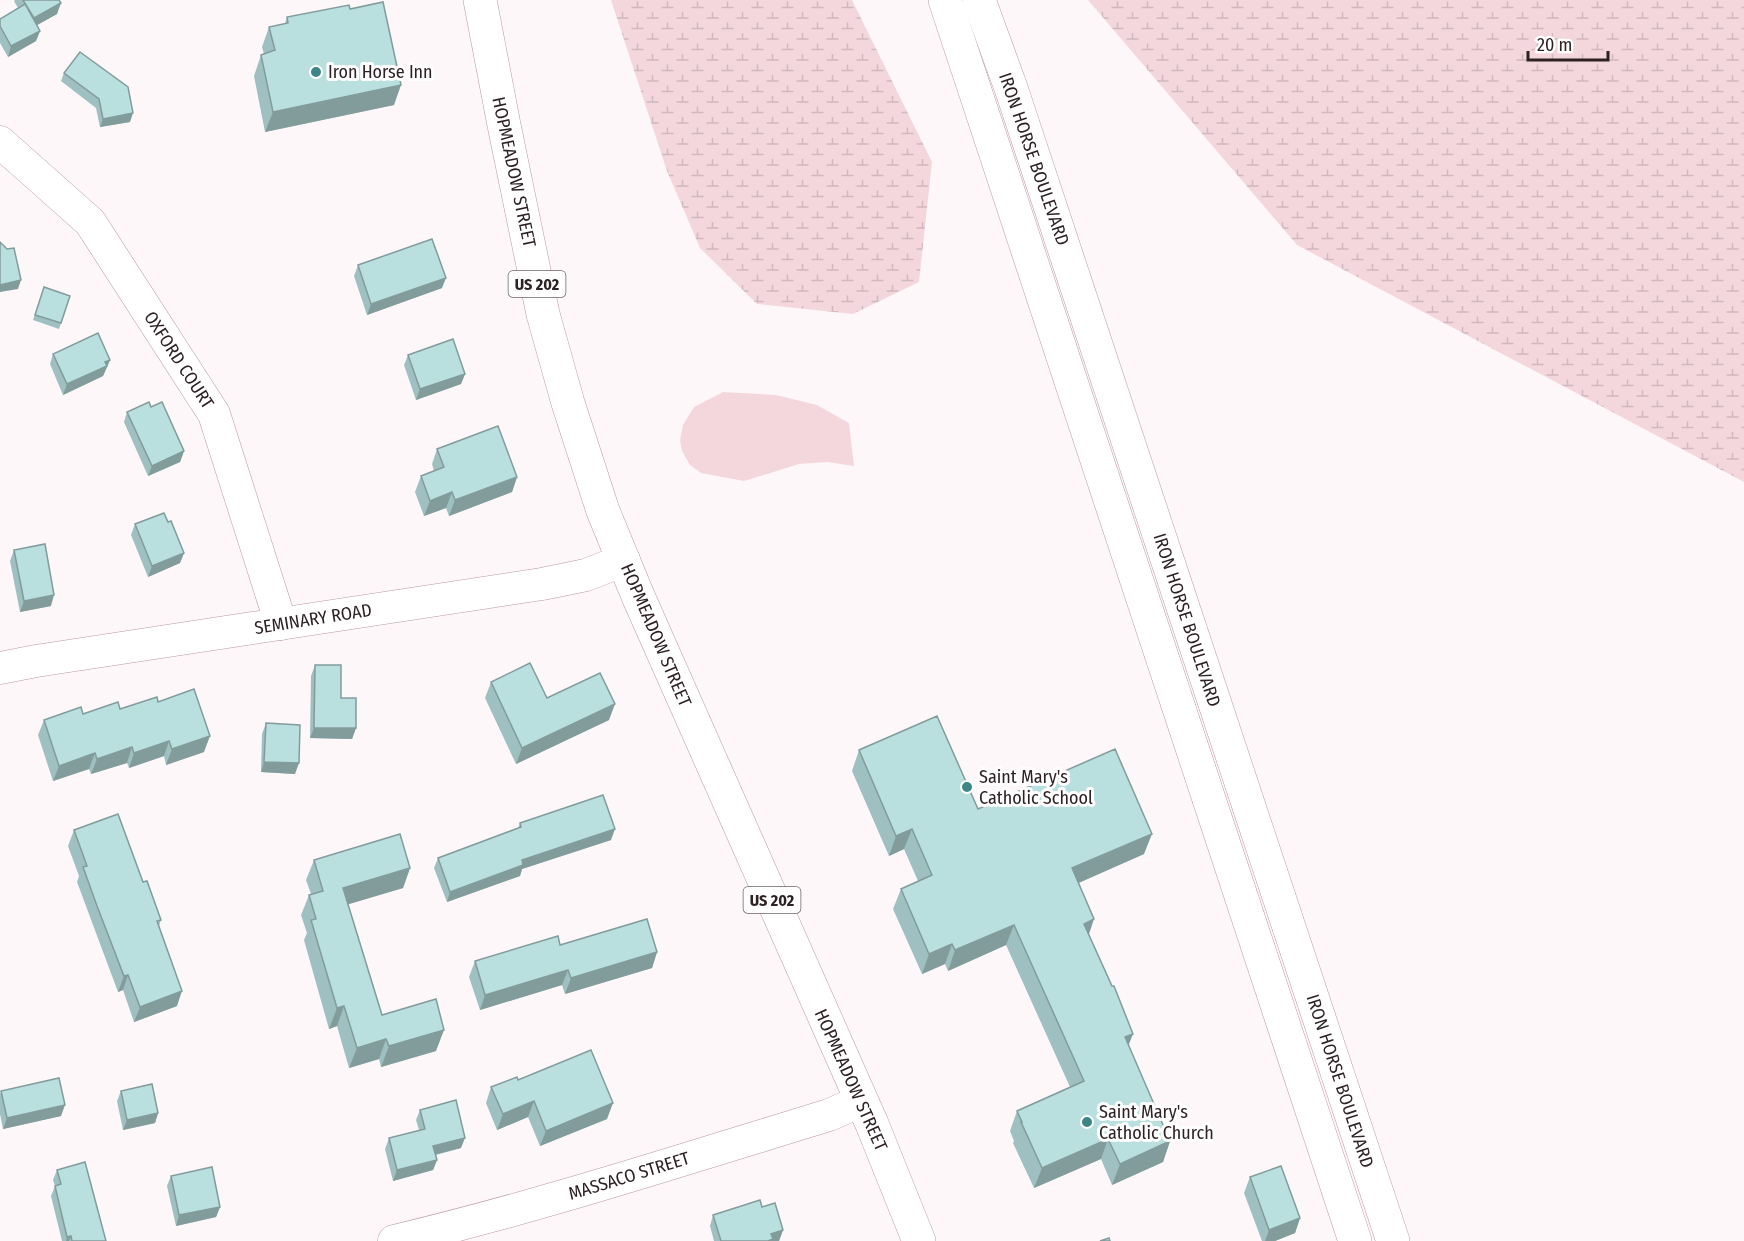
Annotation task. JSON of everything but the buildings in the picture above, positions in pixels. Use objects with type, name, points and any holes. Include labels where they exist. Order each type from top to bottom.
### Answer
[{"type":"main road","name":"HOPMEADOW STREET","points":[[480,0],[543,314],[567,403],[603,511],[638,596],[872,1124],[919,1241]]},
{"type":"main road","name":"IRON HORSE BOULEVARD","points":[[945,0],[1355,1241]]},
{"type":"main road","name":"IRON HORSE BOULEVARD","points":[[979,0],[1011,88],[1393,1241]]},
{"type":"street","name":"OXFORD COURT","points":[[0,142],[90,222],[214,414],[281,624]]},
{"type":"street","name":"SEMINARY ROAD","points":[[0,668],[542,584],[586,575],[624,560]]},
{"type":"street","name":"MASSACO STREET","points":[[394,1241],[452,1228],[584,1190],[829,1115],[861,1101]]},
{"type":"green space","points":[[611,0],[852,0],[932,162],[919,282],[853,314],[757,304],[700,248],[667,171]]},
{"type":"green space","points":[[1088,0],[1744,0],[1744,482],[1297,245]]},
{"type":"green space","points":[[723,392],[776,395],[817,405],[849,423],[854,466],[827,462],[799,464],[744,481],[701,473],[690,465],[682,451],[680,440],[683,425],[694,407]]},
{"type":"place","name":"Iron Horse Inn","points":[[316,72]]},
{"type":"place","name":"Saint Mary's Catholic School","points":[[967,787]]},
{"type":"place","name":"Saint Mary's Catholic Church","points":[[1087,1122]]}]
